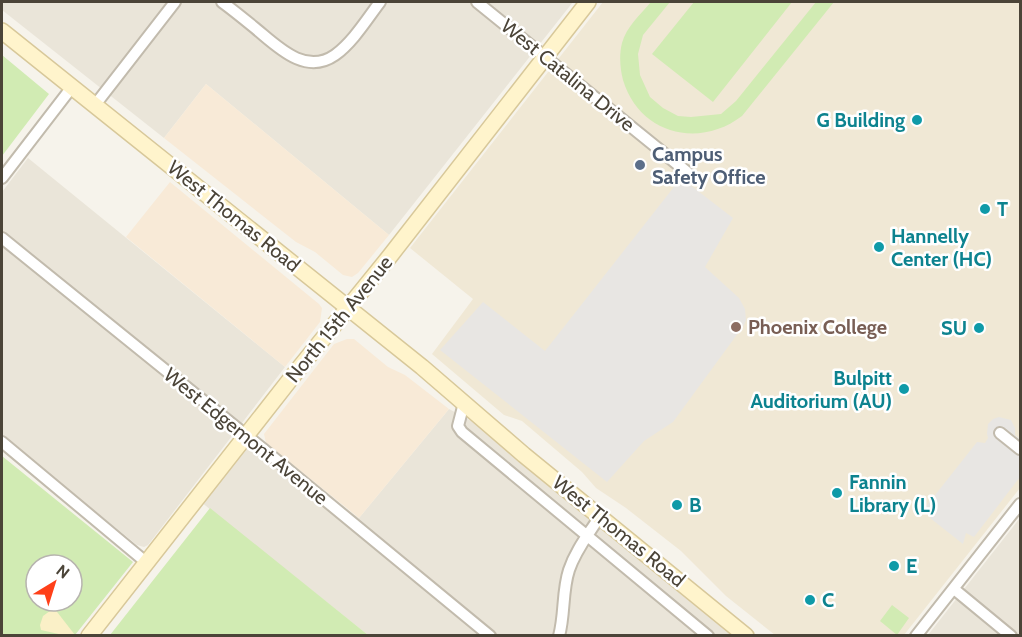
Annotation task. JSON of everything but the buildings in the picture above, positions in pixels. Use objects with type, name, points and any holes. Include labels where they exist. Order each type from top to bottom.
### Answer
[{"type":"main road","name":"North 15th Avenue","points":[[89,636],[588,2]]},
{"type":"main road","name":"West Thomas Road","points":[[2,31],[348,308],[746,636]]},
{"type":"street","points":[[95,105],[175,2]]},
{"type":"street","points":[[222,2],[284,52],[299,60],[310,62],[325,60],[337,54],[380,2]]},
{"type":"street","name":"West Catalina Drive","points":[[477,2],[687,172]]},
{"type":"street","points":[[2,178],[72,87]]},
{"type":"street","name":"West Edgemont Avenue","points":[[2,238],[490,636]]},
{"type":"street","name":"West Thomas Road","points":[[464,404],[458,426],[462,432],[708,636]]},
{"type":"street","points":[[1000,432],[1020,449]]},
{"type":"street","points":[[2,442],[147,563]]},
{"type":"street","points":[[916,636],[1020,504]]},
{"type":"street","points":[[559,636],[569,570],[583,540],[600,516]]},
{"type":"street","points":[[954,589],[1011,636]]},
{"type":"shaded area","points":[[2,2],[573,2],[389,235],[206,84],[164,138],[2,10]]},
{"type":"shaded area","name":"Phoenix College","points":[[603,2],[1020,2],[1020,488],[904,635],[775,635],[726,596],[681,551],[596,488],[582,472],[522,421],[504,415],[432,354],[473,299],[410,248]]},
{"type":"shaded area","points":[[206,84],[389,235],[358,273],[352,277],[343,275],[315,252],[296,242],[164,138]]},
{"type":"shaded area","points":[[28,158],[285,367],[148,545],[144,547],[137,545],[2,436],[2,192]]},
{"type":"shaded area","points":[[681,178],[733,218],[705,267],[739,298],[745,309],[746,320],[673,422],[644,441],[607,482],[440,350],[483,302],[545,351]]},
{"type":"shaded area","points":[[170,182],[322,308],[320,322],[285,367],[126,237]]},
{"type":"shaded area","points":[[354,339],[388,367],[405,375],[449,409],[359,518],[266,443],[264,434],[334,344]]},
{"type":"shaded area","points":[[449,409],[510,442],[746,635],[368,635],[196,498],[246,436],[359,518]]},
{"type":"shaded area","points":[[999,417],[1011,420],[1015,428],[1015,435],[1020,439],[1020,477],[974,537],[966,533],[963,544],[930,518],[934,510],[924,509],[977,442],[985,443],[988,438],[988,424]]},
{"type":"shaded area","points":[[1020,518],[1020,635],[928,635]]},
{"type":"green space","points":[[651,2],[670,2],[643,35],[638,54],[640,75],[650,97],[663,108],[678,116],[691,117],[721,114],[736,101],[816,2],[834,2],[742,116],[725,126],[708,132],[690,133],[672,131],[656,124],[642,113],[631,98],[623,80],[620,57],[624,37],[634,21]]},
{"type":"green space","points":[[694,2],[792,2],[713,102],[652,54]]},
{"type":"green space","points":[[2,55],[49,94],[2,156]]},
{"type":"green space","points":[[2,456],[133,562],[75,635],[2,635]]},
{"type":"green space","points":[[210,508],[368,635],[110,635]]},
{"type":"green space","points":[[892,605],[909,618],[897,635],[880,621]]},
{"type":"sand","points":[[47,613],[58,613],[75,635],[41,630],[43,616]]},
{"type":"place","name":"G Building","points":[[917,120]]},
{"type":"place","name":"Campus Safety Office","points":[[640,165]]},
{"type":"place","name":"T","points":[[985,209]]},
{"type":"place","name":"Hannelly Center (HC)","points":[[879,247]]},
{"type":"place","name":"Phoenix College","points":[[736,327]]},
{"type":"place","name":"SU","points":[[979,328]]},
{"type":"place","name":"Bulpitt Auditorium (AU)","points":[[904,389]]},
{"type":"place","name":"Fannin Library (L)","points":[[837,493]]},
{"type":"place","name":"B","points":[[677,505]]},
{"type":"place","name":"E","points":[[894,566]]},
{"type":"place","name":"C","points":[[810,600]]}]
